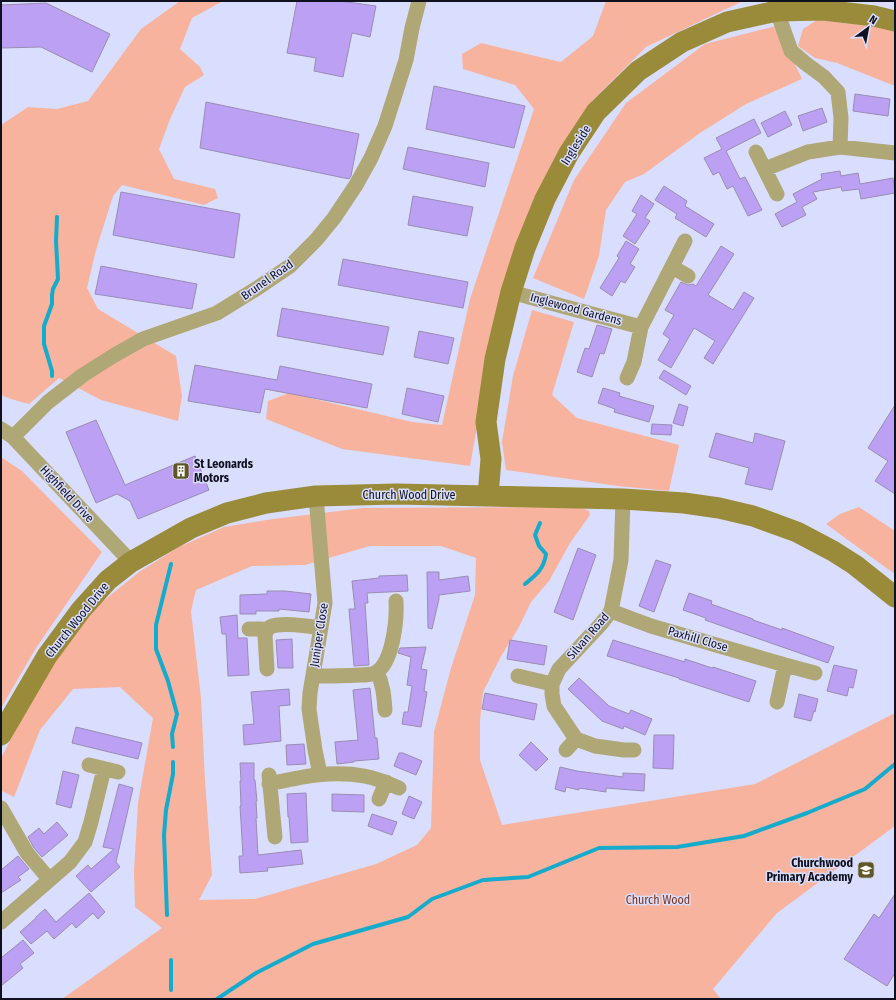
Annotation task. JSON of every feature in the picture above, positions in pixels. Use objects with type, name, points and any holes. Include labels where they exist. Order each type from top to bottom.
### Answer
[{"type":"street","name":"Brunel Road","points":[[7,433],[84,375],[143,339],[217,313],[261,286],[290,266],[316,240],[334,218],[356,185],[386,126],[406,60],[419,1]]},
{"type":"street","name":"Ingleside","points":[[488,496],[491,459],[486,422],[495,359],[511,292],[525,248],[545,199],[569,153],[596,112],[638,71],[682,42],[727,22],[778,10],[823,10],[874,16],[895,21]]},
{"type":"street","points":[[778,10],[791,51],[824,77],[838,92],[841,118],[840,147]]},
{"type":"street","points":[[765,169],[808,152],[840,147],[895,153]]},
{"type":"street","points":[[756,152],[777,194]]},
{"type":"street","points":[[628,378],[634,362],[641,327],[685,241]]},
{"type":"street","points":[[672,267],[688,276]]},
{"type":"street","name":"Inglewood Gardens","points":[[511,292],[641,327]]},
{"type":"street","name":"Highfield Drive","points":[[7,433],[131,562]]},
{"type":"street","name":"Church Wood Drive","points":[[1,735],[47,656],[81,610],[108,580],[131,562],[190,528],[227,513],[266,503],[316,496],[397,494],[623,499],[684,503],[719,508],[753,516],[798,532],[834,551],[895,597]]},
{"type":"street","name":"Juniper Close","points":[[316,496],[325,603],[310,693],[309,709],[320,774]]},
{"type":"street","name":"Silvan Road","points":[[552,684],[559,669],[601,624],[611,611],[621,560],[623,499]]},
{"type":"street","points":[[313,676],[372,674],[377,672],[389,655],[394,629],[396,601]]},
{"type":"street","name":"Paxhill Close","points":[[611,611],[651,626],[815,673]]},
{"type":"street","points":[[267,669],[265,635],[267,630],[271,627],[282,625],[305,625],[321,628]]},
{"type":"street","points":[[248,629],[267,630]]},
{"type":"street","points":[[776,702],[785,665]]},
{"type":"street","points":[[377,672],[384,693],[385,710]]},
{"type":"street","points":[[518,676],[552,684],[554,706],[571,744],[634,750]]},
{"type":"street","points":[[1,922],[70,862],[85,842],[111,771],[89,765]]},
{"type":"street","points":[[275,837],[269,779],[320,774],[365,776],[392,785],[379,799]]},
{"type":"street","points":[[1,808],[27,853],[49,879]]},
{"type":"green space","points":[[180,1],[223,1],[192,18],[180,49],[200,67],[204,75],[185,87],[170,119],[159,149],[174,179],[215,189],[218,198],[204,205],[122,185],[113,196],[96,250],[87,288],[98,309],[176,356],[182,396],[178,421],[101,400],[59,378],[29,404],[1,395],[1,125],[28,107],[57,109],[88,101],[141,29]]},
{"type":"green space","points":[[606,1],[743,1],[646,47],[592,101],[525,228],[492,343],[470,466],[342,449],[266,419],[268,401],[289,393],[412,422],[442,425],[470,299],[534,109],[515,85],[463,69],[462,54],[481,43],[561,62],[593,36]]},
{"type":"green space","points":[[817,20],[895,29],[895,86],[837,63],[815,58],[798,46],[803,29]]},
{"type":"green space","points":[[776,26],[802,79],[746,104],[700,133],[644,174],[625,182],[606,210],[599,256],[584,299],[533,278],[574,180],[626,103],[705,44]]},
{"type":"green space","points":[[532,310],[574,322],[552,395],[577,418],[679,445],[669,491],[618,486],[506,470],[502,442],[513,376]]},
{"type":"green space","points":[[1,457],[22,471],[102,552],[36,648],[1,708]]},
{"type":"green space","name":"Church Wood","points":[[576,507],[589,511],[590,515],[570,543],[549,581],[531,602],[483,692],[480,721],[480,760],[502,825],[755,784],[895,713],[895,826],[777,913],[713,989],[721,999],[62,999],[162,928],[135,907],[134,871],[138,803],[153,718],[120,687],[73,689],[40,730],[14,797],[1,789],[1,758],[43,678],[86,615],[139,572],[179,547],[224,527],[273,519],[363,508]],"holes":[[[370,546],[441,546],[476,558],[475,595],[451,668],[434,732],[431,828],[417,845],[376,864],[255,899],[199,900],[212,875],[201,698],[191,611],[196,590],[252,566],[305,565]]]},
{"type":"green space","points":[[859,507],[895,531],[895,574],[826,524],[840,514]]},
{"type":"building","points":[[297,1],[340,1],[376,6],[370,37],[352,33],[343,77],[314,71],[316,58],[287,53]]},
{"type":"building","points":[[46,3],[110,34],[92,72],[41,47],[1,48],[1,5]]},
{"type":"building","points":[[434,86],[525,106],[514,148],[426,129]]},
{"type":"building","points":[[855,94],[890,99],[888,116],[853,111]]},
{"type":"building","points":[[206,102],[359,134],[351,176],[349,179],[200,148]]},
{"type":"building","points":[[822,108],[827,122],[803,131],[798,116]]},
{"type":"building","points":[[785,111],[792,125],[768,137],[761,123]]},
{"type":"building","points":[[754,119],[761,133],[726,151],[740,179],[745,177],[762,210],[748,216],[733,186],[727,189],[719,172],[713,175],[704,158],[722,149],[716,138]]},
{"type":"building","points":[[408,147],[489,163],[485,187],[403,169]]},
{"type":"building","points":[[840,171],[841,176],[858,173],[860,184],[893,178],[895,193],[861,199],[859,189],[842,191],[841,187],[813,192],[817,199],[802,207],[806,215],[782,227],[775,214],[797,202],[793,194],[822,179],[821,174]]},
{"type":"building","points":[[664,186],[687,201],[685,206],[714,224],[706,237],[675,218],[677,214],[655,200]]},
{"type":"building","points":[[121,192],[240,214],[234,258],[113,235]]},
{"type":"building","points":[[641,195],[654,204],[645,218],[650,221],[635,244],[623,236],[637,214],[632,211]]},
{"type":"building","points":[[413,196],[473,207],[467,236],[408,225]]},
{"type":"building","points":[[626,241],[639,249],[630,264],[635,267],[625,283],[621,281],[612,296],[600,288],[619,258],[617,256]]},
{"type":"building","points":[[721,246],[734,254],[708,295],[733,310],[744,292],[754,298],[713,364],[704,358],[715,341],[694,328],[671,368],[658,360],[670,339],[663,334],[674,315],[665,310],[681,282],[696,286]]},
{"type":"building","points":[[343,259],[468,282],[463,308],[338,285]]},
{"type":"building","points":[[101,266],[197,284],[192,309],[95,294]]},
{"type":"building","points":[[282,308],[389,327],[383,355],[277,336]]},
{"type":"building","points":[[597,325],[612,329],[604,354],[600,353],[592,377],[577,372],[585,348],[589,349]]},
{"type":"building","points":[[419,331],[454,338],[448,364],[414,357]]},
{"type":"building","points":[[195,365],[277,380],[280,366],[372,384],[367,408],[265,389],[260,413],[188,401]]},
{"type":"building","points":[[664,370],[691,386],[686,395],[659,378]]},
{"type":"building","points":[[407,388],[444,396],[438,422],[402,414]]},
{"type":"building","points":[[603,388],[620,393],[619,396],[654,406],[649,422],[614,412],[615,409],[598,403]]},
{"type":"building","points":[[679,404],[688,407],[683,426],[673,423]]},
{"type":"building","points":[[895,405],[895,494],[875,481],[888,461],[868,448]]},
{"type":"building","name":"St Leonards Motors","points":[[96,420],[125,485],[195,456],[209,490],[138,519],[130,501],[117,494],[96,503],[66,432]]},
{"type":"building","points":[[652,424],[672,425],[671,435],[651,434]]},
{"type":"building","points":[[716,433],[753,443],[755,433],[785,441],[772,490],[745,484],[749,468],[709,457]]},
{"type":"building","points":[[578,548],[596,555],[573,620],[554,612]]},
{"type":"building","points":[[656,560],[671,565],[654,612],[639,606]]},
{"type":"building","points":[[427,572],[439,572],[439,580],[468,576],[470,591],[439,595],[432,629],[428,628]]},
{"type":"building","points":[[407,575],[408,591],[367,593],[368,603],[365,603],[369,665],[354,666],[349,609],[355,609],[352,581],[379,578],[379,576]]},
{"type":"building","points":[[267,591],[285,591],[311,594],[309,612],[279,609],[279,611],[256,611],[256,614],[240,614],[240,595],[267,594]]},
{"type":"building","points":[[689,593],[712,601],[711,604],[753,620],[782,630],[782,628],[834,647],[828,663],[705,620],[706,618],[683,610]]},
{"type":"building","points":[[237,615],[238,638],[247,638],[249,675],[228,676],[226,634],[222,634],[220,617]]},
{"type":"building","points":[[292,639],[293,668],[278,668],[276,640]]},
{"type":"building","points":[[510,640],[547,646],[544,665],[507,659]]},
{"type":"building","points":[[613,640],[685,662],[685,659],[712,668],[713,667],[756,681],[749,702],[679,678],[607,656]]},
{"type":"building","points":[[426,647],[421,669],[427,670],[424,691],[427,692],[421,727],[402,724],[404,712],[408,712],[412,686],[407,685],[411,657],[398,653],[400,648]]},
{"type":"building","points":[[834,665],[857,670],[853,688],[849,687],[847,696],[827,691]]},
{"type":"building","points":[[579,678],[609,706],[629,714],[631,710],[652,719],[645,735],[624,726],[623,729],[602,721],[568,689]]},
{"type":"building","points":[[370,688],[375,738],[377,738],[379,759],[337,764],[335,742],[358,740],[353,690]]},
{"type":"building","points":[[289,689],[290,705],[279,706],[281,741],[244,745],[243,725],[254,724],[251,692]]},
{"type":"building","points":[[485,693],[537,704],[534,720],[482,709]]},
{"type":"building","points":[[799,694],[818,699],[811,721],[794,717]]},
{"type":"building","points":[[76,727],[142,743],[138,759],[72,743]]},
{"type":"building","points":[[654,735],[674,735],[673,769],[653,768]]},
{"type":"building","points":[[531,742],[548,759],[536,771],[519,755]]},
{"type":"building","points":[[304,744],[306,764],[287,765],[286,745]]},
{"type":"building","points":[[399,753],[403,753],[422,761],[416,775],[394,766]]},
{"type":"building","points":[[240,763],[254,763],[254,780],[257,801],[256,818],[258,855],[301,850],[303,864],[267,868],[268,871],[240,873],[239,856],[243,856],[240,806]]},
{"type":"building","points":[[560,767],[577,771],[623,777],[623,773],[645,774],[644,791],[606,788],[606,792],[579,788],[579,790],[566,787],[565,792],[555,789]]},
{"type":"building","points":[[63,771],[79,775],[71,808],[56,804]]},
{"type":"building","points":[[119,784],[133,788],[116,862],[120,867],[91,892],[76,876],[88,865],[91,869],[114,849],[103,847]]},
{"type":"building","points":[[306,793],[308,842],[291,843],[287,794]]},
{"type":"building","points":[[332,794],[364,795],[364,812],[332,811]]},
{"type":"building","points":[[409,796],[422,802],[414,819],[402,814]]},
{"type":"building","points":[[372,814],[397,822],[392,835],[368,826]]},
{"type":"building","points":[[57,822],[68,835],[42,857],[34,848],[28,837],[39,828],[44,834]]},
{"type":"building","points":[[18,856],[29,869],[18,877],[21,880],[1,893],[1,870]]},
{"type":"building","points":[[89,893],[105,912],[98,919],[93,913],[76,928],[72,923],[54,939],[47,931],[31,944],[20,932],[45,909],[56,922]]},
{"type":"building","points":[[895,894],[895,973],[887,986],[844,959],[874,914],[879,918]]},
{"type":"building","points":[[23,940],[34,953],[20,964],[23,968],[1,986],[1,958]]},
{"type":"waterway","points":[[52,376],[52,371],[44,344],[44,326],[52,304],[53,289],[58,279],[56,241],[57,217]]},
{"type":"waterway","points":[[525,584],[539,571],[545,559],[546,554],[539,546],[535,535],[540,523]]},
{"type":"waterway","points":[[171,564],[156,625],[156,649],[168,681],[177,714],[172,734],[173,747]]},
{"type":"waterway","points":[[167,915],[164,835],[166,810],[173,774],[173,762]]},
{"type":"waterway","points":[[217,999],[256,973],[313,944],[408,917],[432,899],[483,880],[528,877],[599,848],[677,847],[744,836],[807,813],[865,789],[895,764]]},
{"type":"waterway","points":[[171,960],[171,990]]},
{"type":"place","name":"St Leonards Motors","points":[[181,471]]},
{"type":"place","name":"Churchwood Primary Academy","points":[[866,870]]}]
